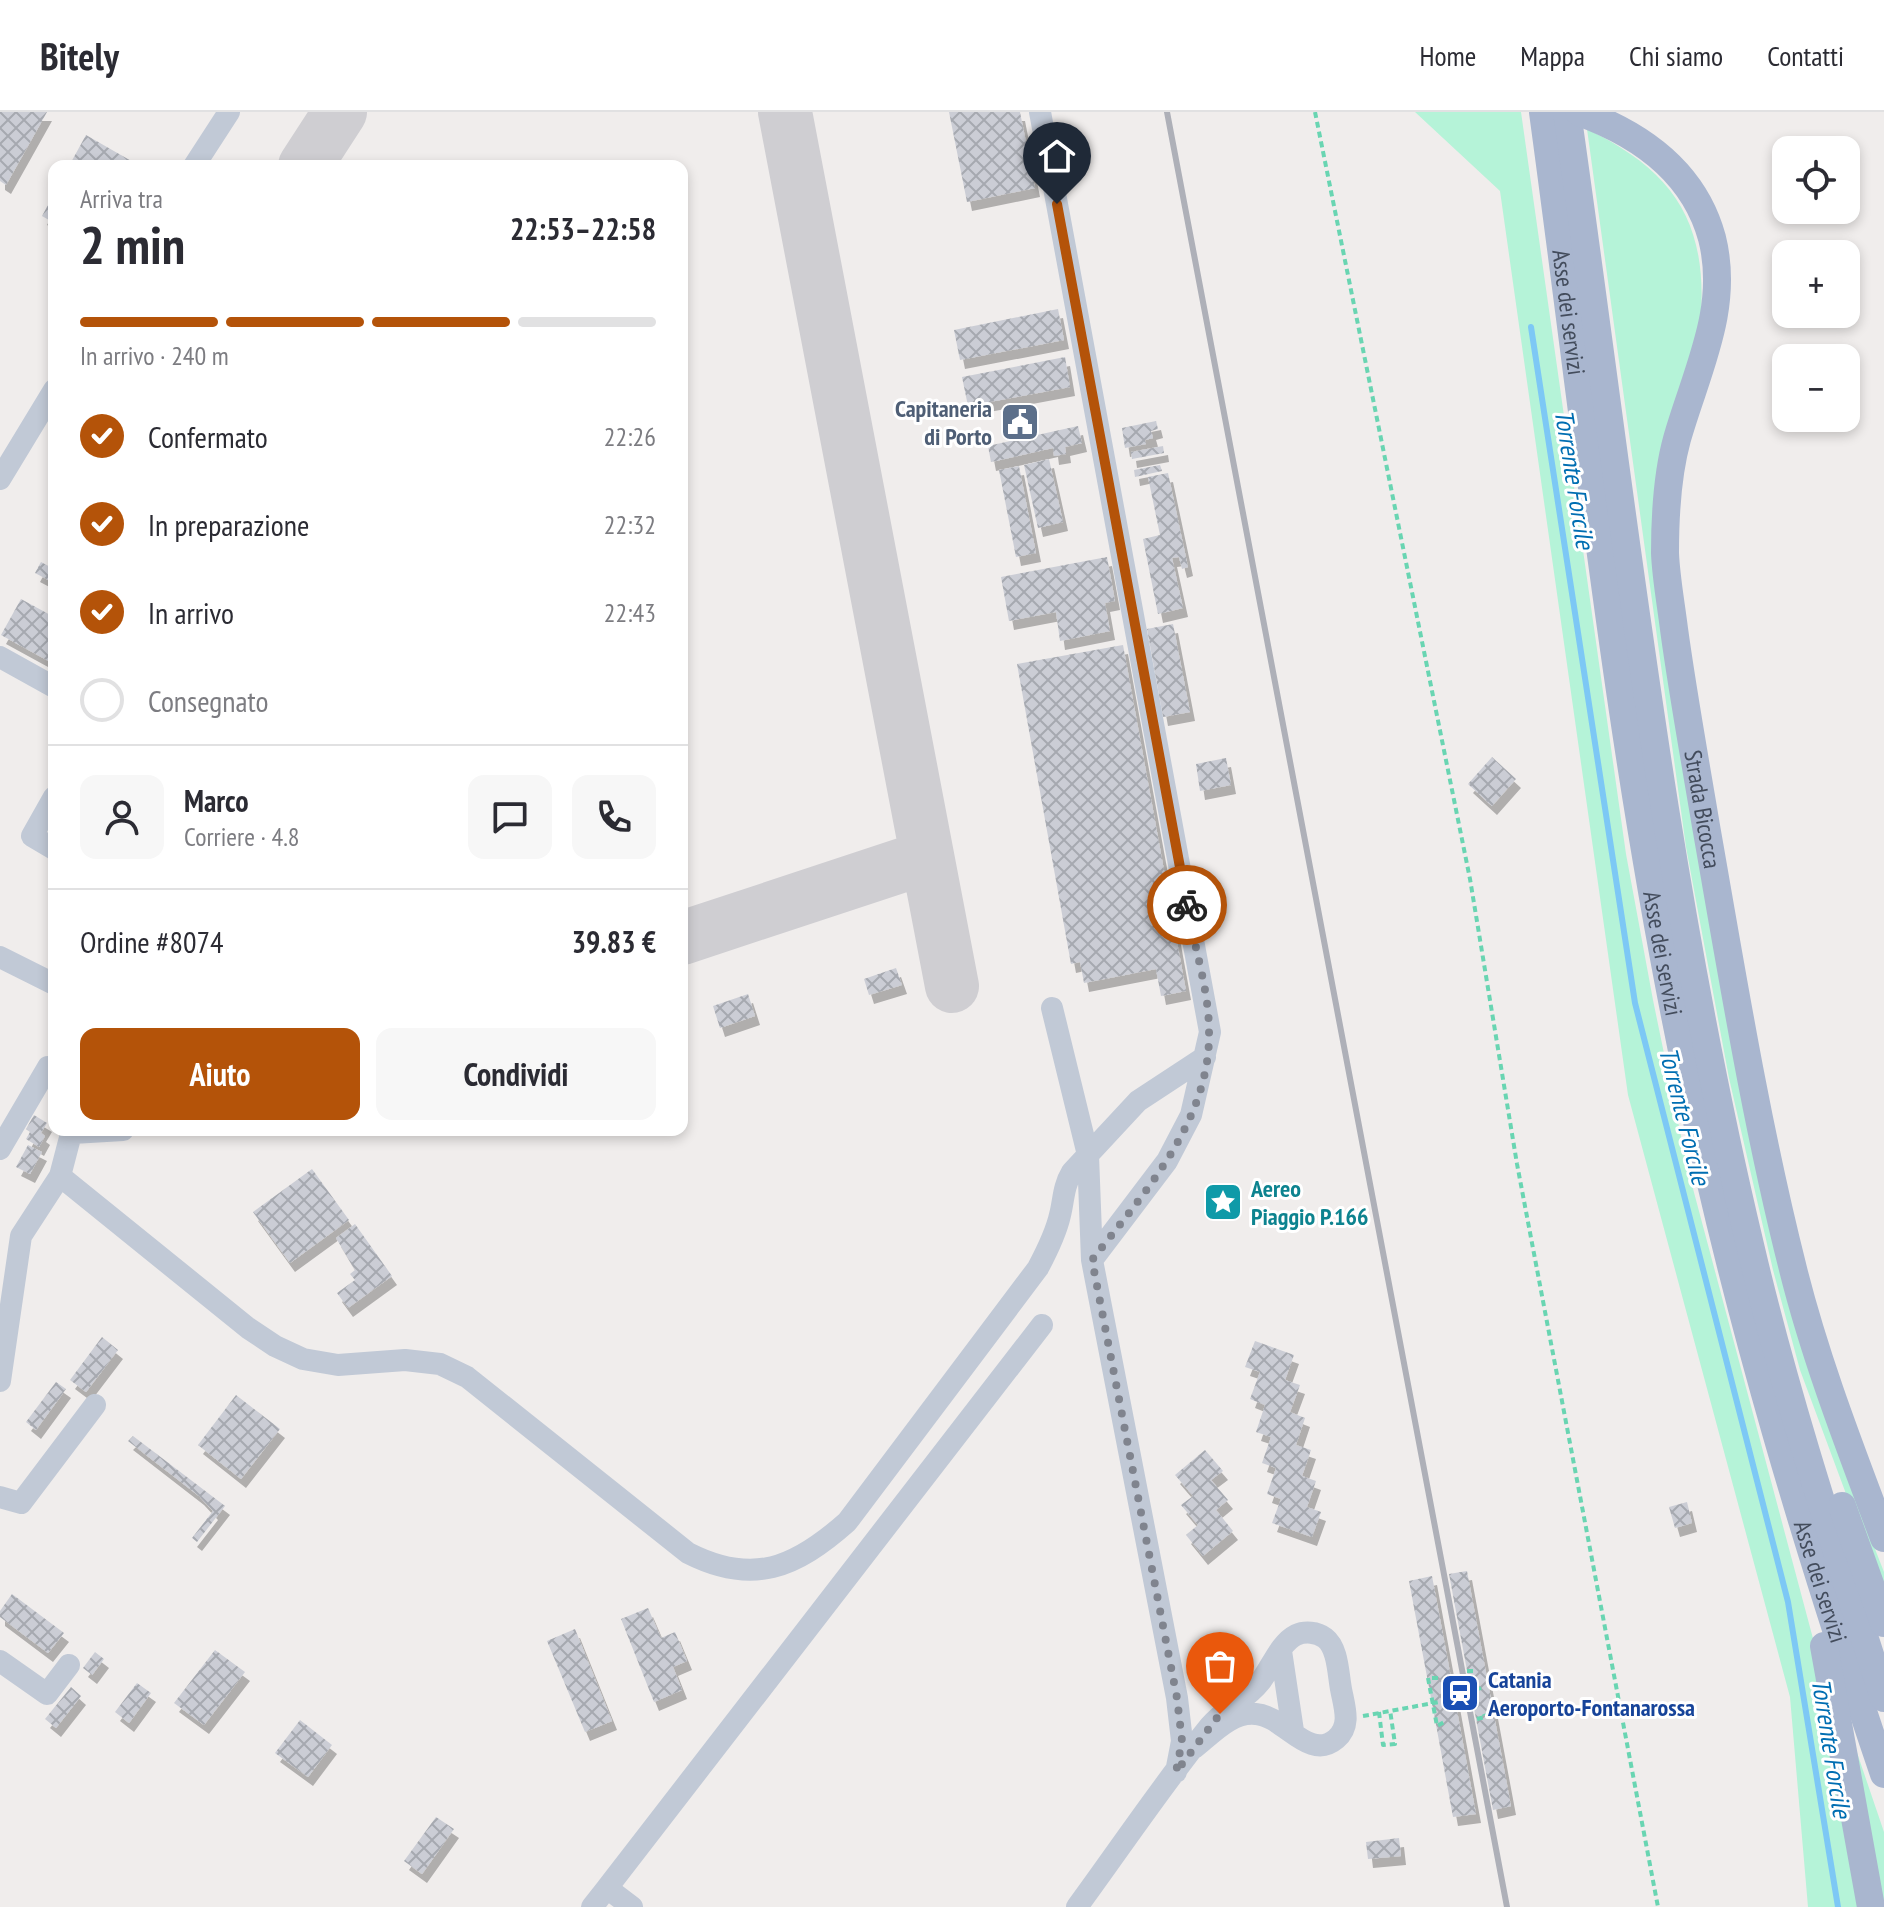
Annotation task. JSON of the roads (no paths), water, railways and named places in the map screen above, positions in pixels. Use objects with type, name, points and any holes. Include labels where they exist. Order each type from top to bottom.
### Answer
[{"type":"main road","name":"Asse dei servizi","points":[[1543,112],[1645,851],[1688,1083],[1731,1269],[1803,1531],[1884,1774]]},
{"type":"main road","name":"Asse dei servizi","points":[[1567,112],[1671,847],[1721,1109],[1750,1246],[1779,1354],[1884,1698]]},
{"type":"main road","name":"Strada Bicocca","points":[[1588,116],[1626,132],[1669,162],[1695,198],[1711,236],[1718,278],[1716,315],[1676,442],[1668,494],[1665,556],[1674,627],[1748,1071],[1794,1272],[1833,1400],[1884,1538]]},
{"type":"main road","points":[[1779,1354],[1826,1460],[1884,1623]]},
{"type":"main road","points":[[1803,1531],[1871,1907]]},
{"type":"street","points":[[198,160],[229,112]]},
{"type":"street","points":[[1040,112],[1210,1032],[1191,1115],[1167,1161],[1092,1260]]},
{"type":"street","points":[[0,479],[48,400]]},
{"type":"street","points":[[0,487],[33,426]]},
{"type":"street","points":[[0,657],[48,684]]},
{"type":"street","points":[[48,808],[32,836],[48,845]]},
{"type":"street","points":[[0,957],[48,984]]},
{"type":"street","points":[[1052,1008],[1088,1155],[1092,1260],[1177,1698],[1182,1741],[1176,1772]]},
{"type":"street","points":[[60,1176],[248,1328],[275,1346],[303,1359],[338,1365],[405,1360],[440,1364],[467,1377],[688,1553],[710,1564],[743,1571],[786,1566],[815,1550],[847,1522],[1038,1268],[1060,1214],[1064,1185],[1138,1101],[1205,1057]]},
{"type":"street","points":[[0,1149],[48,1075]]},
{"type":"street","points":[[0,1381],[21,1236],[60,1176],[71,1136]]},
{"type":"street","points":[[592,1907],[1042,1325]]},
{"type":"street","points":[[0,1497],[21,1503],[95,1405]]},
{"type":"street","points":[[1077,1907],[1176,1772],[1194,1748],[1220,1714],[1258,1684],[1288,1640],[1299,1633],[1312,1632],[1324,1637],[1333,1646],[1347,1720],[1337,1738],[1329,1744],[1308,1744],[1269,1717],[1241,1715],[1194,1748]]},
{"type":"street","points":[[1281,1651],[1293,1731]]},
{"type":"street","points":[[0,1661],[47,1694],[69,1665]]},
{"type":"street","points":[[607,1888],[632,1907]]},
{"type":"waterway","name":"Torrente Forcile","points":[[1531,327],[1635,1003],[1788,1602],[1838,1907]]},
{"type":"railway","points":[[1167,112],[1507,1907]]},
{"type":"place","name":"Capitaneria di Porto","points":[[1020,422]]},
{"type":"place","name":"Aereo Piaggio P.166","points":[[1223,1202]]},
{"type":"place","name":"Catania Aeroporto-Fontanarossa","points":[[1460,1693]]}]
